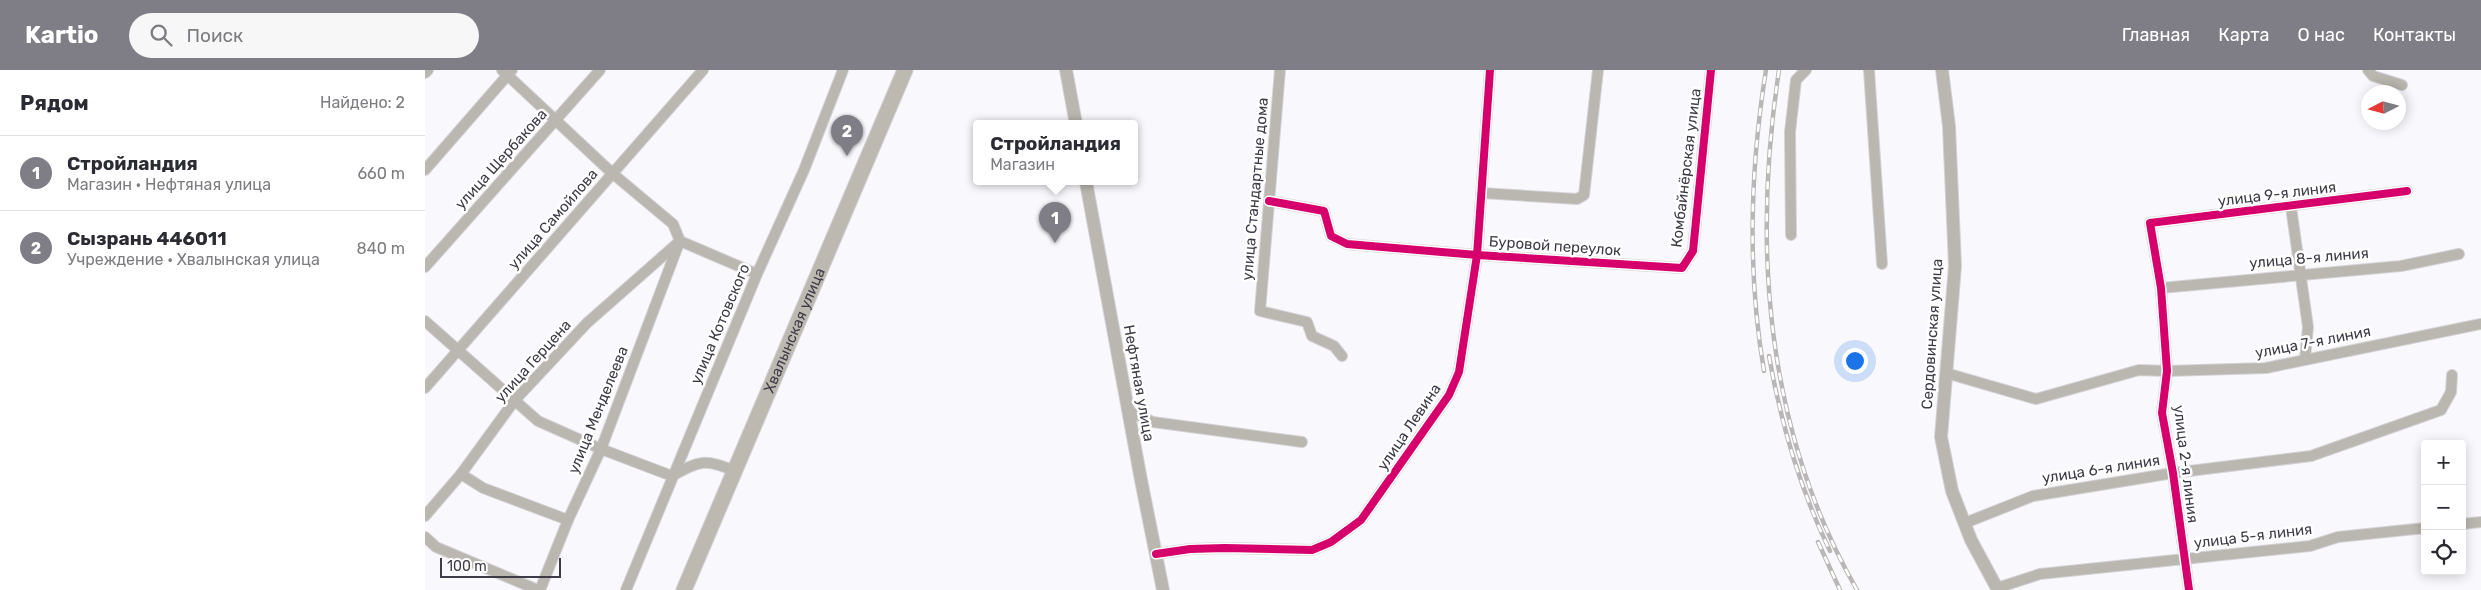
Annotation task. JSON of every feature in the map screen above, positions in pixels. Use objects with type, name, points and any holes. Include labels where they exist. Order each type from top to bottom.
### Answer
[{"type":"main road","name":"Хвалынская улица","points":[[684,590],[905,70]]},
{"type":"street","points":[[425,74],[428,70]]},
{"type":"street","name":"улица Щербакова","points":[[425,267],[600,70]]},
{"type":"street","name":"улица Самойлова","points":[[425,388],[703,70]]},
{"type":"street","name":"улица Котовского","points":[[627,590],[672,476],[757,274],[804,170],[843,70]]},
{"type":"street","points":[[1066,70],[1074,120]]},
{"type":"street","name":"улица Стандартные дома","points":[[1280,70],[1260,311],[1307,322],[1312,336],[1334,346],[1342,356]]},
{"type":"street","name":"улица Левина","points":[[1156,554],[1225,548],[1312,550],[1331,542],[1361,520],[1453,388],[1459,372],[1464,347],[1477,255],[1490,70]]},
{"type":"street","points":[[1481,193],[1577,199],[1584,195],[1598,70]]},
{"type":"street","name":"Комбайнёрская улица","points":[[1682,268],[1693,251],[1711,70]]},
{"type":"street","points":[[1791,235],[1790,132],[1796,80],[1806,70]]},
{"type":"street","points":[[1869,70],[1882,264]]},
{"type":"street","name":"Сердовинская улица","points":[[1942,70],[1949,126],[1955,266],[1941,438],[1952,491],[1965,523],[1998,589]]},
{"type":"street","points":[[2368,70],[2373,76],[2403,85]]},
{"type":"street","points":[[425,170],[507,72],[555,121],[612,173],[673,224],[680,241],[757,274]]},
{"type":"street","name":"Нефтяная улица","points":[[1087,185],[1163,590]]},
{"type":"street","name":"улица 9-я линия","points":[[2150,223],[2291,207],[2407,191]]},
{"type":"street","name":"Буровой переулок","points":[[1269,201],[1324,211],[1331,236],[1347,244],[1477,255],[1682,268]]},
{"type":"street","points":[[2291,207],[2307,327],[2305,359]]},
{"type":"street","name":"улица 2-я линия","points":[[2150,223],[2161,288],[2167,371],[2162,413],[2173,473],[2189,590]]},
{"type":"street","name":"улица Герцена","points":[[425,516],[461,474],[515,400],[587,323],[680,241]]},
{"type":"street","name":"улица Менделеева","points":[[539,590],[568,520],[601,450],[680,241]]},
{"type":"street","name":"улица 8-я линия","points":[[2161,288],[2401,266],[2459,254]]},
{"type":"street","points":[[425,321],[538,421],[601,450],[672,476],[696,463],[711,463],[734,471]]},
{"type":"street","name":"улица 7-я линия","points":[[1946,372],[2036,398],[2139,370],[2266,368],[2481,324]]},
{"type":"street","name":"улица 6-я линия","points":[[1965,523],[2033,496],[2173,473],[2311,456],[2441,410],[2451,392],[2452,375]]},
{"type":"street","points":[[1128,411],[1153,422],[1302,442]]},
{"type":"street","points":[[461,474],[483,488],[568,520]]},
{"type":"street","points":[[2466,524],[2481,522]]},
{"type":"street","name":"улица 5-я линия","points":[[1998,589],[2040,574],[2310,546],[2338,536],[2421,528]]},
{"type":"street","points":[[425,537],[436,548],[539,590]]},
{"type":"railway","points":[[1764,371],[1755,296],[1753,220],[1757,145],[1766,70]]},
{"type":"railway","points":[[1779,70],[1771,137],[1767,204],[1768,271],[1774,337],[1785,403],[1803,467],[1826,529],[1857,590]]},
{"type":"railway","points":[[1769,356],[1779,406],[1793,456],[1809,504],[1830,551]]},
{"type":"railway","points":[[1818,542],[1840,590]]},
{"type":"cycle path","points":[[1156,554],[1190,549],[1225,548],[1312,550],[1331,542],[1361,520],[1449,395],[1459,372],[1477,255],[1490,70]]},
{"type":"cycle path","points":[[1269,201],[1324,211],[1331,236],[1347,244],[1477,255],[1682,268],[1693,251],[1711,70]]},
{"type":"cycle path","points":[[2189,590],[2173,473],[2162,413],[2167,371],[2161,288],[2150,223],[2407,191]]},
{"type":"place","name":"Сызрань 446011","points":[[847,156]]},
{"type":"place","name":"Стройландия","points":[[1055,243]]}]
